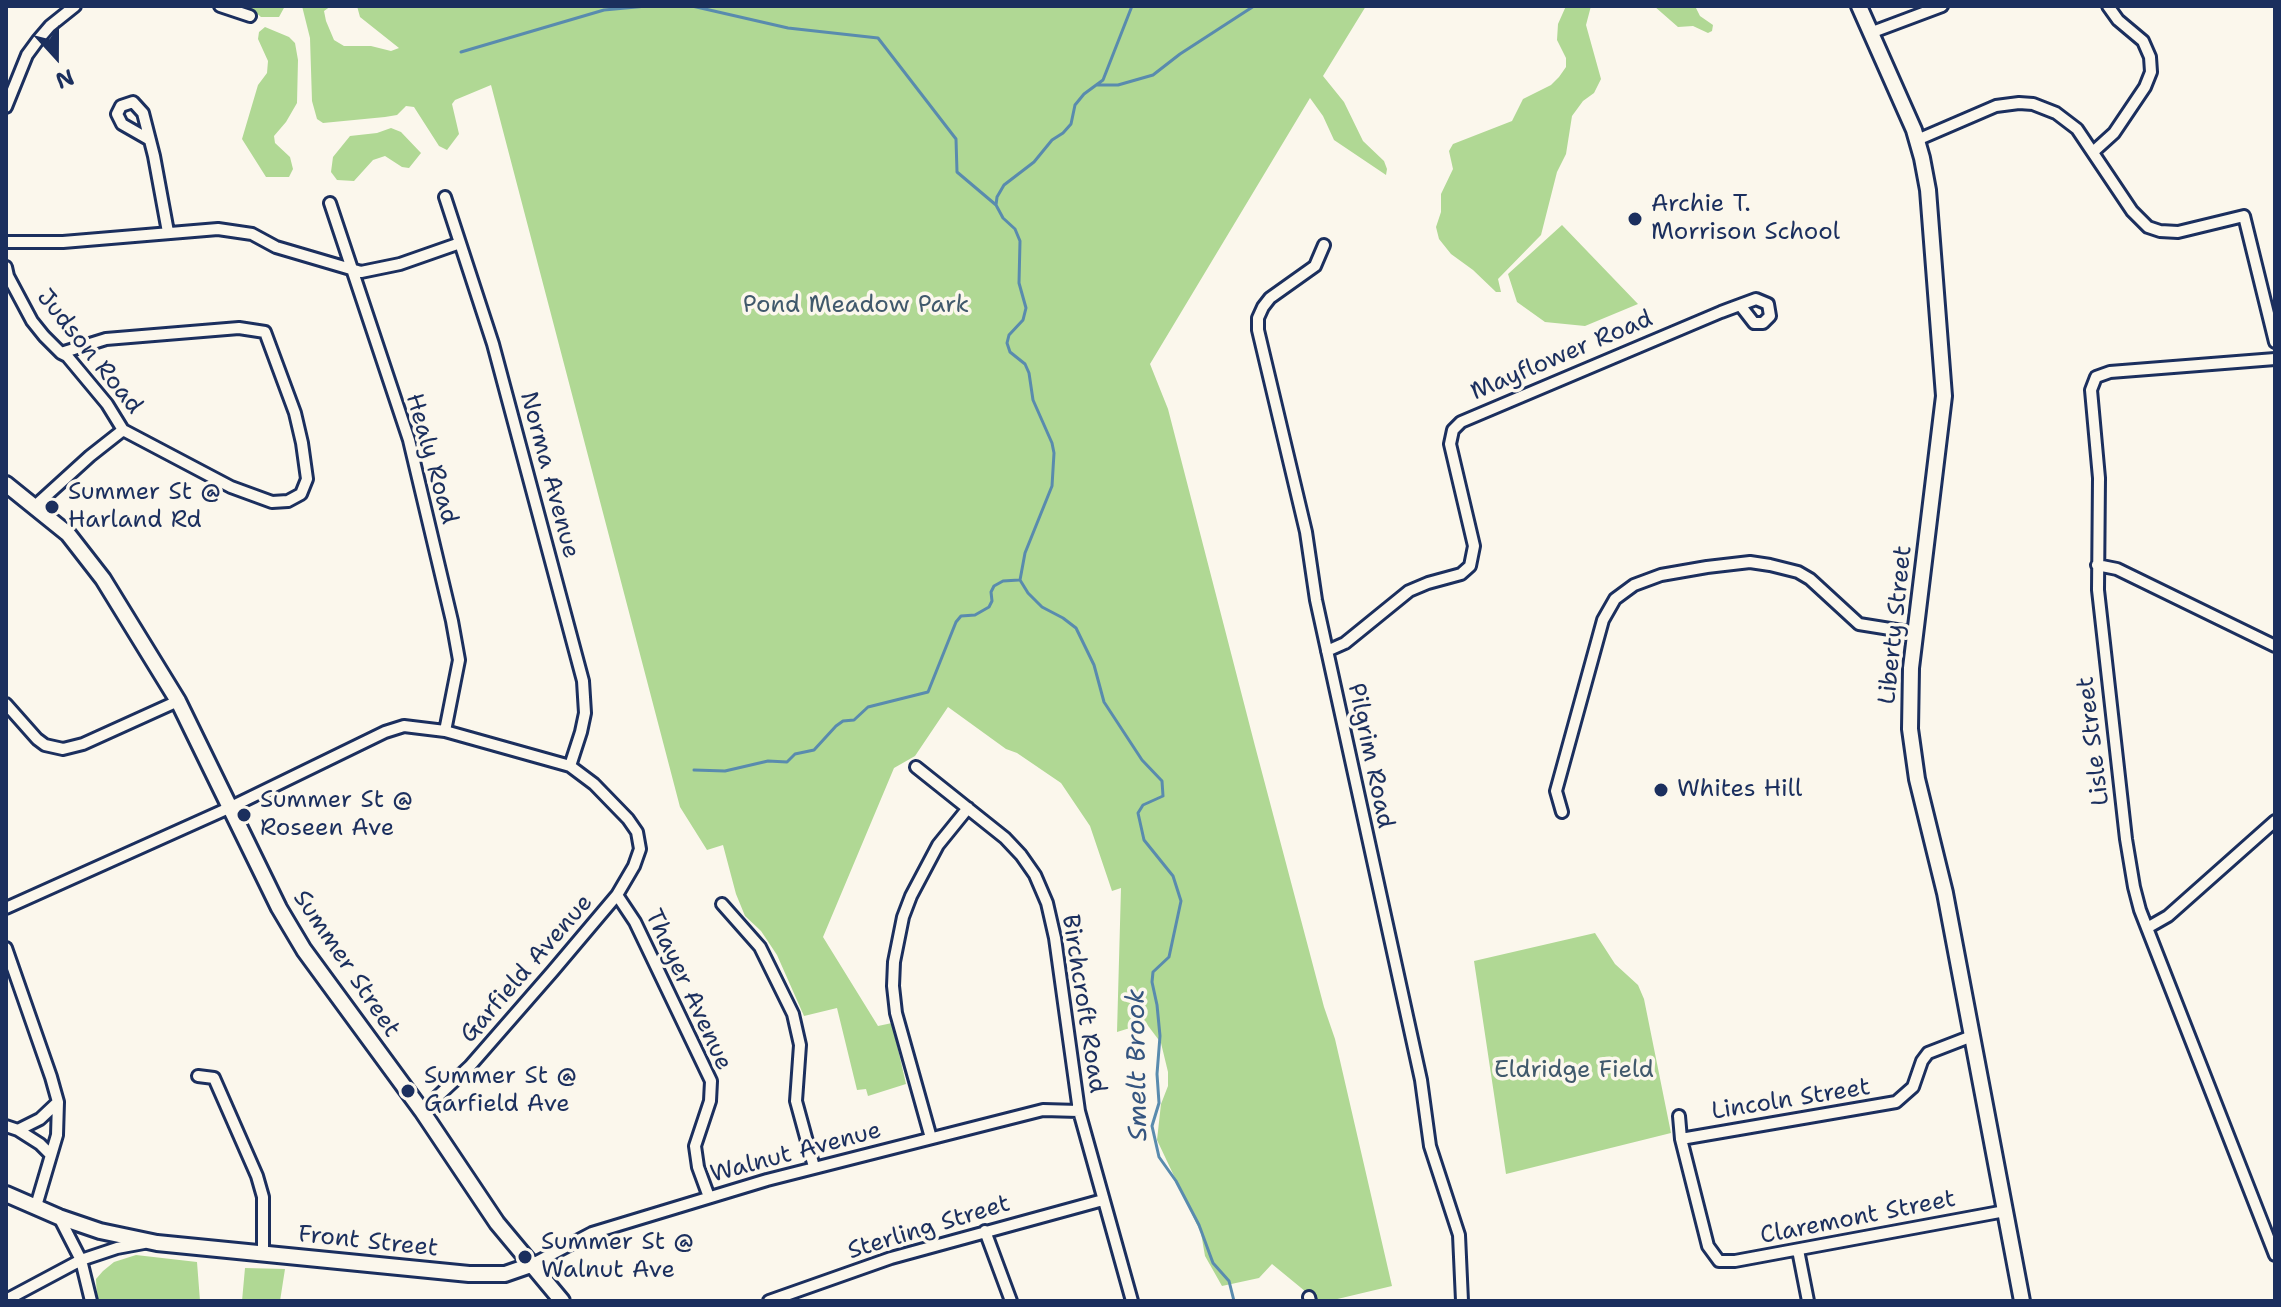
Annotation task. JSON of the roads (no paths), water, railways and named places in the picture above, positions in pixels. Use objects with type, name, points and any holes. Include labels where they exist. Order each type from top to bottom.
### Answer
[{"type":"street","points":[[6,107],[27,55],[50,26],[75,6]]},
{"type":"street","points":[[220,6],[250,16]]},
{"type":"street","name":"Liberty Street","points":[[1859,6],[1917,140],[1929,203],[1944,396],[1915,633],[1909,700],[1912,749],[1942,880],[2022,1301]]},
{"type":"street","points":[[1870,33],[1942,6]]},
{"type":"street","points":[[2093,152],[2114,133],[2145,87],[2151,72],[2150,57],[2143,41],[2118,20],[2108,6]]},
{"type":"street","points":[[1917,140],[1996,106],[2026,103],[2067,120],[2081,134],[2132,211],[2143,224],[2154,230],[2178,232],[2244,216],[2275,342]]},
{"type":"street","points":[[150,140],[168,232]]},
{"type":"street","name":"Norma Avenue","points":[[445,197],[511,410],[583,681],[585,713],[570,766]]},
{"type":"street","name":"Healy Road","points":[[330,203],[409,440],[452,621],[459,660],[445,731]]},
{"type":"street","points":[[6,242],[63,242],[218,229],[252,234],[276,247],[361,272],[374,271],[460,243]]},
{"type":"street","name":"Pilgrim Road","points":[[1324,245],[1310,270],[1266,302],[1258,324],[1306,532],[1314,590],[1418,1066],[1430,1146],[1459,1235],[1462,1301]]},
{"type":"street","name":"Judson Road","points":[[6,267],[32,321],[107,404],[123,430],[231,487],[272,502],[288,501],[301,494],[307,479],[295,413],[265,332],[228,329],[106,339],[61,353]]},
{"type":"street","name":"Mayflower Road","points":[[1327,651],[1349,640],[1409,591],[1461,574],[1473,562],[1474,546],[1450,444],[1456,425],[1471,416],[1740,305],[1755,300],[1766,301],[1770,316],[1763,323],[1751,321],[1740,305]]},
{"type":"street","name":"Lisle Street","points":[[2275,359],[2110,372],[2096,377],[2091,385],[2099,478],[2097,565],[2103,651],[2126,839],[2136,895],[2275,1255]]},
{"type":"street","points":[[35,506],[123,430]]},
{"type":"street","name":"Summer Street","points":[[6,484],[68,534],[138,633],[178,701],[279,908],[304,950],[422,1111],[497,1223],[531,1265]]},
{"type":"street","points":[[1562,812],[1556,791],[1603,620],[1615,599],[1634,585],[1661,575],[1750,562],[1766,564],[1792,570],[1810,579],[1859,624],[1915,633]]},
{"type":"street","points":[[2097,565],[2117,569],[2275,646]]},
{"type":"street","points":[[6,704],[37,739],[45,745],[63,749],[83,744],[178,701]]},
{"type":"street","points":[[6,908],[231,807],[385,732],[404,726],[445,731],[570,766]]},
{"type":"street","name":"Garfield Avenue","points":[[422,1111],[470,1066],[617,895],[634,866],[640,840],[628,819],[594,784],[570,766]]},
{"type":"street","name":"Birchcroft Road","points":[[916,767],[994,827],[1021,855],[1035,875],[1047,903],[1055,938],[1079,1111],[1132,1301]]},
{"type":"street","points":[[931,1138],[896,1013],[893,986],[895,951],[903,917],[917,882],[938,845],[968,808]]},
{"type":"street","points":[[2147,928],[2168,916],[2275,821]]},
{"type":"street","name":"Thayer Avenue","points":[[617,895],[642,935],[711,1081],[710,1101],[695,1146],[698,1167],[709,1197]]},
{"type":"street","points":[[722,904],[760,947],[793,1014],[800,1045],[796,1101],[814,1167]]},
{"type":"street","points":[[6,948],[58,1102],[57,1135],[36,1206]]},
{"type":"street","name":"Lincoln Street","points":[[1681,1139],[1891,1104],[1910,1092],[1928,1053],[1972,1036]]},
{"type":"street","points":[[198,1076],[214,1078],[257,1176],[263,1197],[263,1253]]},
{"type":"street","points":[[18,1130],[33,1124],[58,1102]]},
{"type":"street","name":"Walnut Avenue","points":[[531,1265],[592,1233],[814,1167],[1043,1110],[1079,1111]]},
{"type":"street","points":[[1679,1116],[1681,1139]]},
{"type":"street","points":[[6,1126],[40,1144],[51,1155]]},
{"type":"street","name":"Claremont Street","points":[[1681,1139],[1708,1246],[1719,1261],[1730,1262],[2005,1211]]},
{"type":"street","name":"Front Street","points":[[6,1194],[100,1231],[151,1242],[491,1275],[531,1265]]},
{"type":"street","name":"Sterling Street","points":[[769,1301],[891,1258],[1103,1200]]},
{"type":"street","points":[[59,1217],[81,1260],[91,1301]]},
{"type":"street","points":[[985,1231],[1011,1301]]},
{"type":"street","name":"Front Street","points":[[6,1300],[81,1260],[117,1248],[151,1242]]},
{"type":"street","points":[[1798,1250],[1808,1301]]},
{"type":"street","points":[[531,1265],[562,1301]]},
{"type":"waterway","points":[[461,52],[604,10],[647,6]]},
{"type":"waterway","points":[[692,6],[788,28],[878,38],[956,139],[957,172],[996,205]]},
{"type":"waterway","name":"Smelt Brook","points":[[1132,6],[1103,80],[1075,105],[1071,124],[1063,133],[1052,140],[1034,162],[1004,185],[997,197],[996,205],[1003,218],[1015,229],[1020,241],[1019,283],[1026,308],[1023,320],[1009,335],[1007,343],[1010,352],[1025,364],[1029,373],[1033,400],[1054,453],[1052,486],[1025,553],[1020,580],[1042,607],[1076,628],[1094,665],[1104,702],[1142,760],[1162,781],[1163,796],[1143,805],[1138,813],[1144,840],[1173,876],[1181,901],[1169,957],[1153,972],[1160,1036],[1157,1074],[1159,1103],[1152,1126],[1159,1157],[1176,1181],[1199,1225],[1213,1263],[1229,1281],[1234,1301]]},
{"type":"waterway","points":[[1097,85],[1118,85],[1153,75],[1254,6]]},
{"type":"waterway","points":[[694,770],[725,771],[768,761],[787,762],[795,754],[814,750],[836,726],[843,721],[854,720],[868,707],[928,692],[956,622],[961,616],[975,615],[989,607],[994,586],[1003,581],[1019,580]]},
{"type":"place","name":"Archie T. Morrison School","points":[[1635,219]]},
{"type":"place","name":"Summer St @ Harland Rd","points":[[52,507]]},
{"type":"place","name":"Whites Hill","points":[[1661,790]]},
{"type":"place","name":"Summer St @ Roseen Ave","points":[[244,815]]},
{"type":"place","name":"Summer St @ Garfield Ave","points":[[408,1091]]},
{"type":"place","name":"Summer St @ Walnut Ave","points":[[525,1257]]},
{"type":"park label","name":"Pond Meadow Park","points":[[856,306]]},
{"type":"park label","name":"Eldridge Field","points":[[1574,1071]]}]
